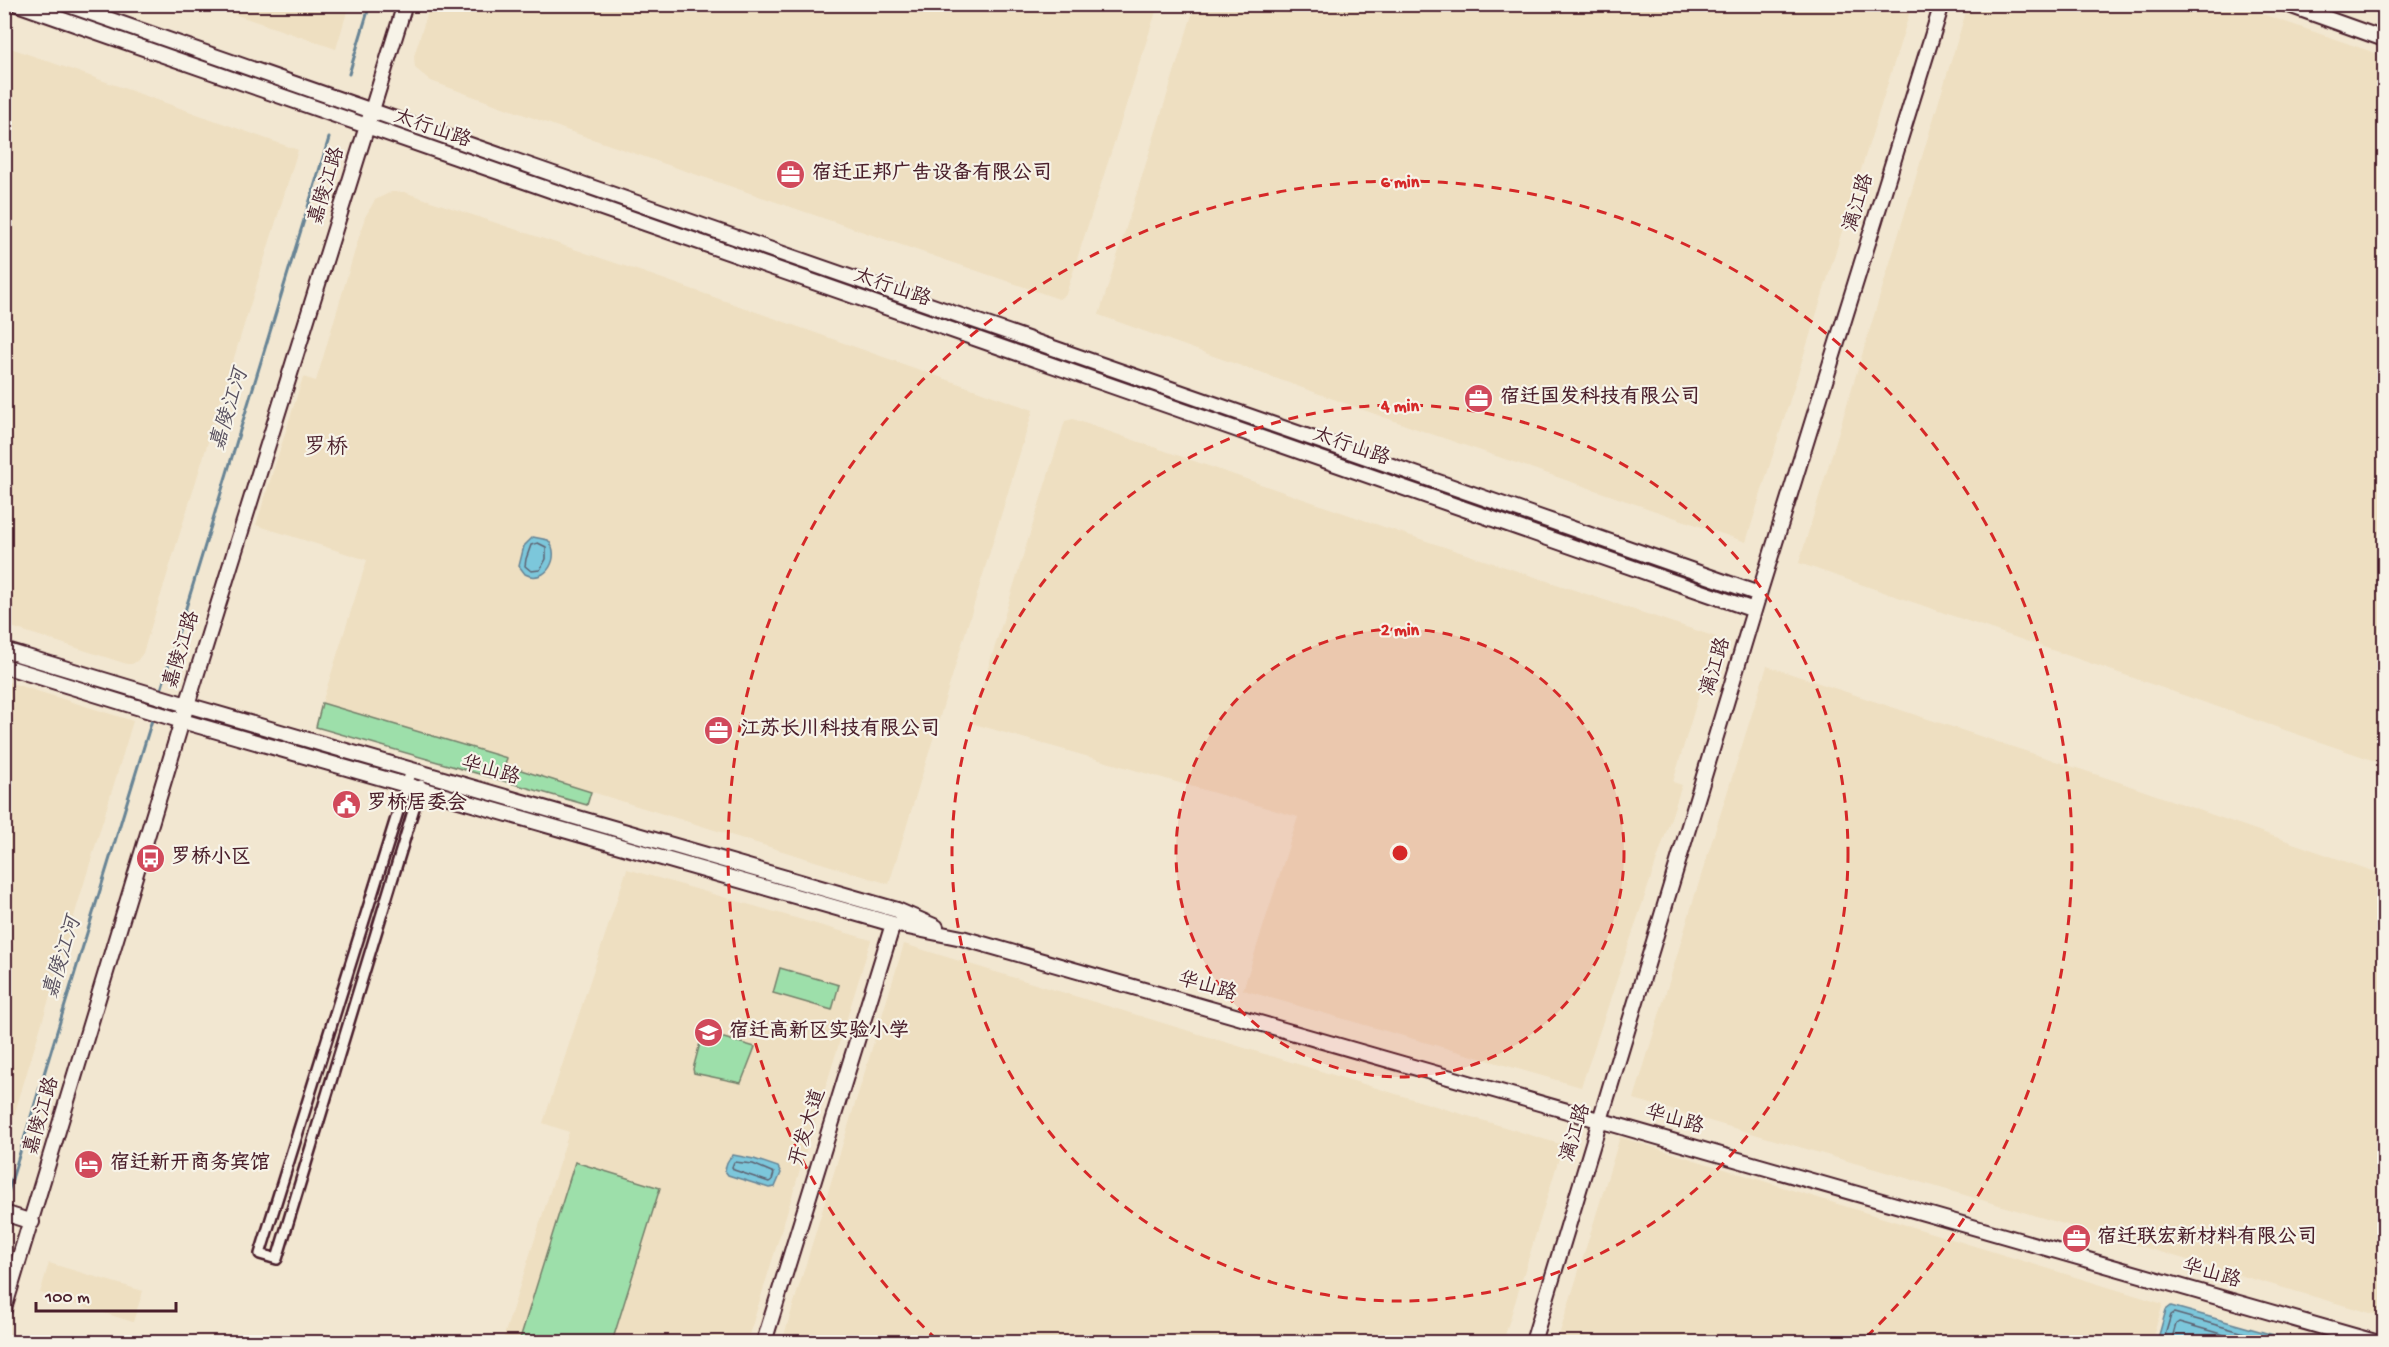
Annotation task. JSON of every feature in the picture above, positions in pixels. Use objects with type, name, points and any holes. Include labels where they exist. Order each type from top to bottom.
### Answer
[{"type":"street","name":"太行山路","points":[[16,4],[1754,610]]},
{"type":"street","name":"太行山路","points":[[65,4],[1759,594]]},
{"type":"street","name":"嘉陵江路","points":[[4,1309],[182,720],[405,4]]},
{"type":"street","name":"漓江路","points":[[1533,1342],[1754,610],[1942,4]]},
{"type":"street","points":[[2286,4],[2385,39]]},
{"type":"street","name":"华山路","points":[[4,650],[897,910],[962,939]]},
{"type":"street","name":"华山路","points":[[4,666],[182,720],[893,924],[962,939],[2375,1342]]},
{"type":"street","points":[[413,786],[277,1259],[260,1254],[413,786],[418,772]]},
{"type":"street","name":"开发大道","points":[[764,1342],[893,924]]},
{"type":"street","points":[[4,1213],[32,1222]]},
{"type":"shaded area","points":[[430,4],[1158,5],[1066,294],[1059,299],[569,131],[431,81],[415,68],[414,56]]},
{"type":"shaded area","points":[[208,5],[349,5],[336,49]]},
{"type":"shaded area","points":[[1195,5],[1912,5],[1746,542],[1414,428],[1099,315]]},
{"type":"shaded area","points":[[1968,5],[2236,5],[2384,56],[2384,764],[1799,563]]},
{"type":"shaded area","points":[[5,46],[298,150],[143,653],[132,664],[5,625]]},
{"type":"shaded area","points":[[391,192],[404,192],[660,278],[1033,410],[889,884],[505,765],[507,758],[322,703],[367,560],[256,525],[303,377],[316,381],[365,217],[375,200]]},
{"type":"shaded area","points":[[1073,419],[1384,527],[1716,637],[1673,782],[1682,785],[1581,1087],[1243,990],[1298,817],[971,723],[1065,421]]},
{"type":"shaded area","points":[[1767,666],[2116,781],[2384,875],[2384,1317],[1634,1099]]},
{"type":"shaded area","points":[[4,681],[133,721],[5,1145]]},
{"type":"shaded area","name":"宿迁高新区实验小学","points":[[627,869],[871,940],[747,1342],[502,1342],[569,1132],[543,1123]]},
{"type":"shaded area","points":[[904,944],[1563,1145],[1503,1342],[782,1342]]},
{"type":"shaded area","points":[[1620,1137],[2163,1304],[2151,1342],[1557,1342]]},
{"type":"shaded area","points":[[49,1263],[143,1291],[133,1322],[40,1293]]},
{"type":"green space","points":[[322,703],[507,758],[505,765],[591,792],[587,805],[316,727]]},
{"type":"green space","points":[[780,968],[839,985],[832,1010],[773,993]]},
{"type":"green space","points":[[703,1032],[755,1047],[741,1083],[694,1073],[693,1069]]},
{"type":"green space","points":[[575,1162],[660,1188],[612,1342],[519,1342]]},
{"type":"water","points":[[533,537],[548,540],[552,547],[550,567],[539,576],[525,574],[519,566],[524,546]]},
{"type":"water","points":[[733,1155],[778,1167],[781,1173],[775,1187],[769,1188],[728,1175],[725,1171],[726,1166]]},
{"type":"water","points":[[2171,1306],[2298,1342],[2157,1342],[2166,1310]]},
{"type":"waterway","name":"嘉陵江河","points":[[349,74],[370,4]]},
{"type":"waterway","name":"嘉陵江河","points":[[161,690],[329,138]]},
{"type":"waterway","name":"嘉陵江河","points":[[4,1205],[152,720]]},
{"type":"place","name":"宿迁正邦广告设备有限公司","points":[[791,174]]},
{"type":"place","name":"宿迁国发科技有限公司","points":[[1479,398]]},
{"type":"place","name":"江苏长川科技有限公司","points":[[719,730]]},
{"type":"place","name":"罗桥居委会","points":[[346,804]]},
{"type":"place","name":"罗桥小区","points":[[150,858]]},
{"type":"place","name":"宿迁高新区实验小学","points":[[708,1032]]},
{"type":"place","name":"宿迁新开商务宾馆","points":[[89,1164]]},
{"type":"place","name":"宿迁联宏新材料有限公司","points":[[2076,1238]]},
{"type":"district","name":"罗桥","points":[[326,449]]}]
